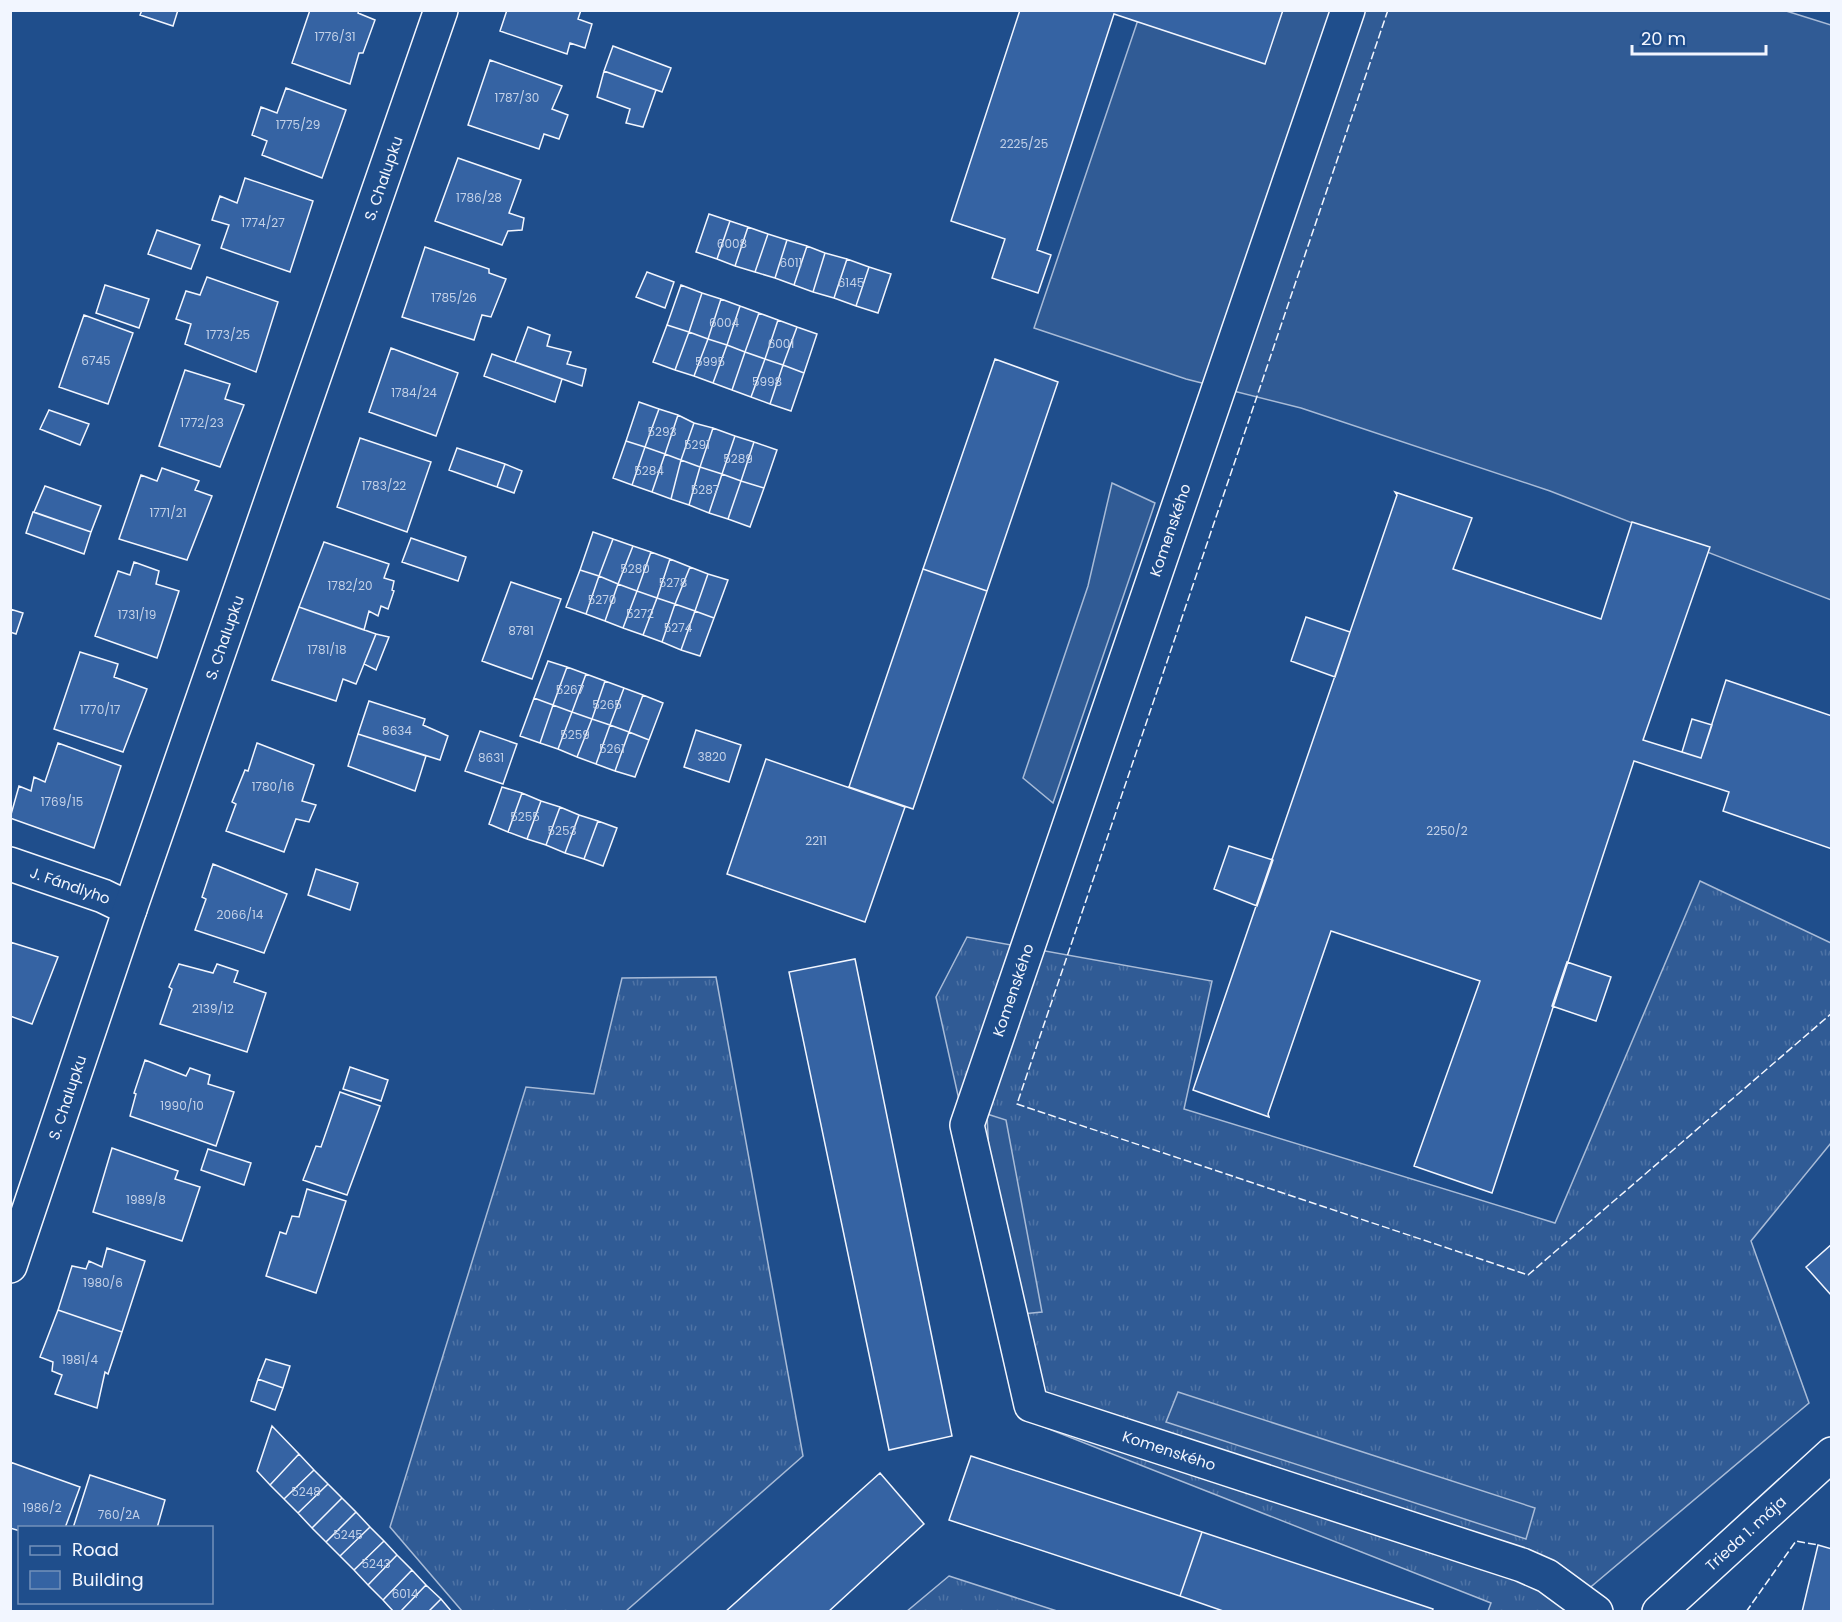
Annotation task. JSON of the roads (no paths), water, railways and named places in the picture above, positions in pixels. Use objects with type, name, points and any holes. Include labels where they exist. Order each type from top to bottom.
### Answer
[{"type":"street","name":"S. Chalupku","points":[[10,1266],[130,909],[441,10]]},
{"type":"street","name":"Komenského","points":[[1348,10],[967,1125],[1031,1405],[1522,1565],[1547,1576],[1596,1611]]},
{"type":"street","name":"J. Fándlyho","points":[[10,864],[103,896],[130,909]]},
{"type":"street","name":"Trieda 1. mája","points":[[1659,1611],[1832,1454]]}]
